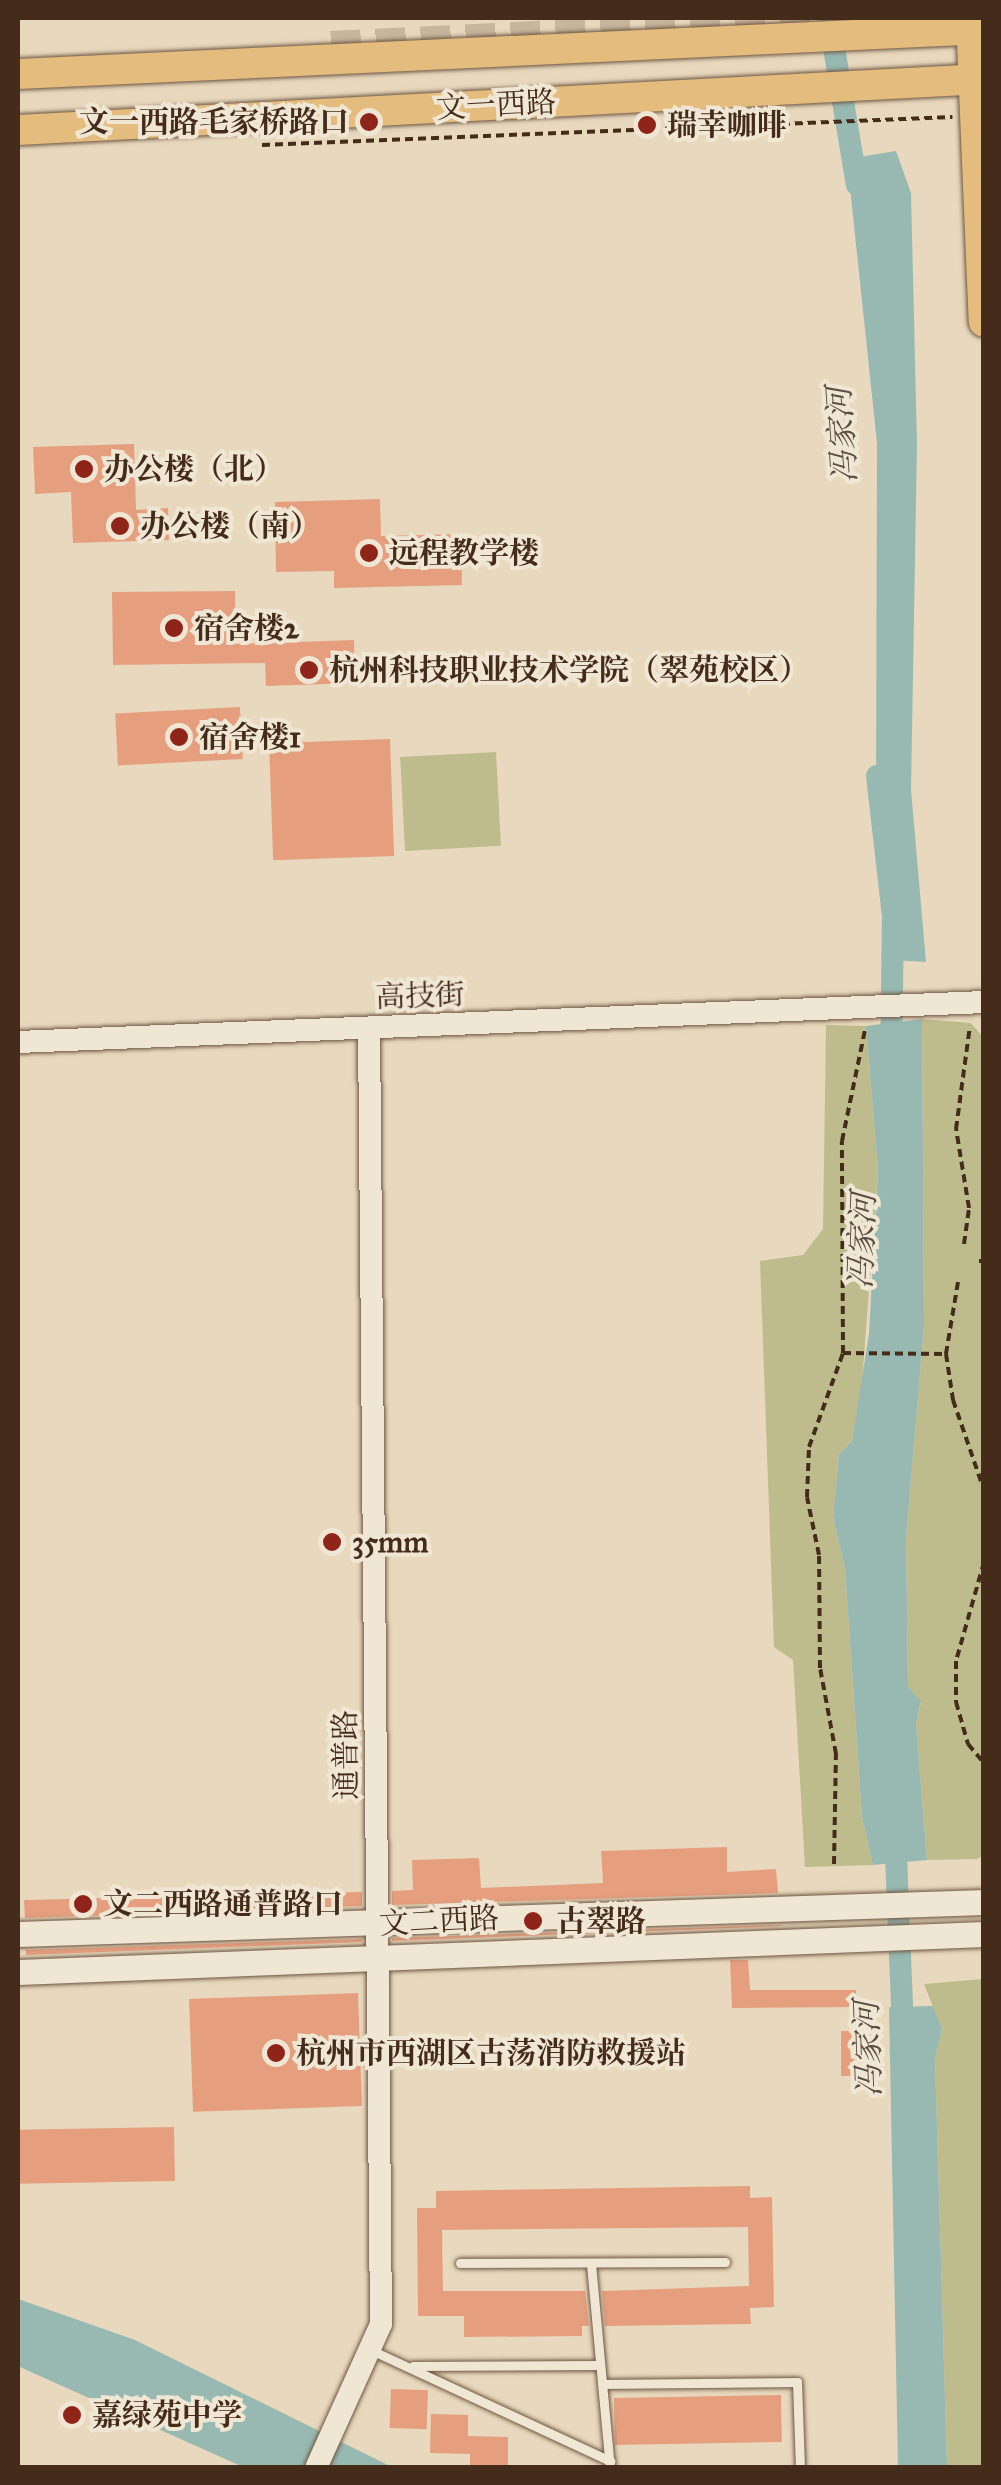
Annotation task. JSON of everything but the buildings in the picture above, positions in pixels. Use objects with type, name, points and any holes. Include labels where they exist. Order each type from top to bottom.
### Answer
[{"type":"main road","name":"文一西路","points":[[18,74],[976,26]]},
{"type":"main road","points":[[976,26],[984,322]]},
{"type":"main road","name":"文一西路","points":[[18,130],[979,80]]},
{"type":"main road","name":"文二西路","points":[[18,1934],[984,1902]]},
{"type":"main road","name":"文二西路","points":[[18,1972],[834,1936],[984,1934]]},
{"type":"street","name":"高技街","points":[[18,1042],[984,1002]]},
{"type":"street","name":"通普路","points":[[316,2468],[382,2324],[369,1028]]},
{"type":"lane","points":[[460,2264],[725,2262]]},
{"type":"lane","points":[[591,2264],[610,2464]]},
{"type":"lane","points":[[368,2349],[610,2464]]},
{"type":"lane","points":[[408,2366],[600,2365]]},
{"type":"lane","points":[[602,2384],[797,2382],[800,2468]]},
{"type":"path","points":[[252,145],[902,124],[976,114]]},
{"type":"path","points":[[964,1244],[969,1208],[956,1129],[971,1023]]},
{"type":"path","points":[[834,1864],[836,1754],[820,1668],[819,1554],[807,1498],[809,1447],[843,1352],[842,1141],[866,1026]]},
{"type":"path","points":[[958,1282],[946,1354],[953,1400],[984,1490]]},
{"type":"path","points":[[843,1352],[946,1354]]},
{"type":"path","points":[[984,1562],[956,1661],[956,1702],[968,1744],[984,1763]]},
{"type":"shaded area","points":[[496,752],[501,846],[405,851],[400,757]]},
{"type":"shaded area","points":[[922,1019],[971,1023],[983,1037],[984,1855],[977,1859],[927,1860],[916,1724],[921,1702],[908,1687],[906,1539],[924,1326]]},
{"type":"shaded area","points":[[826,1025],[866,1026],[878,1170],[861,1397],[852,1441],[839,1454],[833,1518],[845,1568],[862,1817],[873,1865],[805,1867],[793,1660],[774,1647],[760,1261],[803,1255],[823,1229]]},
{"type":"shaded area","points":[[983,1979],[983,2467],[947,2467],[935,2059],[942,2029],[924,1984]]},
{"type":"water","points":[[896,151],[911,193],[917,444],[911,790],[926,962],[892,960],[876,794],[877,443],[847,159]]},
{"type":"water","points":[[922,1019],[924,1326],[906,1539],[908,1687],[921,1701],[916,1724],[927,1860],[873,1865],[862,1817],[845,1568],[833,1518],[839,1454],[852,1441],[869,1334],[878,1170],[866,1026]]},
{"type":"water","points":[[933,2006],[942,2029],[935,2059],[947,2467],[898,2467],[889,2007]]},
{"type":"water","points":[[18,2299],[135,2340],[392,2467],[243,2467],[31,2372],[18,2366]]},
{"type":"waterway","name":"冯家河","points":[[829,18],[857,185]]},
{"type":"waterway","name":"冯家河","points":[[877,776],[893,917],[891,1053]]},
{"type":"waterway","name":"冯家河","points":[[895,1831],[903,2034]]},
{"type":"tunnel","points":[[331,46],[903,18]]},
{"type":"place","name":"文一西路毛家桥路口","points":[[369,122]]},
{"type":"place","name":"瑞幸咖啡","points":[[647,125]]},
{"type":"place","name":"办公楼（北）","points":[[84,469]]},
{"type":"place","name":"办公楼（南）","points":[[120,526]]},
{"type":"place","name":"远程教学楼","points":[[369,553]]},
{"type":"place","name":"宿舍楼2","points":[[174,628]]},
{"type":"place","name":"杭州科技职业技术学院（翠苑校区）","points":[[309,670]]},
{"type":"place","name":"宿舍楼1","points":[[179,737]]},
{"type":"place","name":"35mm","points":[[332,1542]]},
{"type":"place","name":"文二西路通普路口","points":[[83,1904]]},
{"type":"place","name":"古翠路","points":[[533,1921]]},
{"type":"place","name":"杭州市西湖区古荡消防救援站","points":[[276,2053]]},
{"type":"place","name":"嘉绿苑中学","points":[[72,2415]]}]
